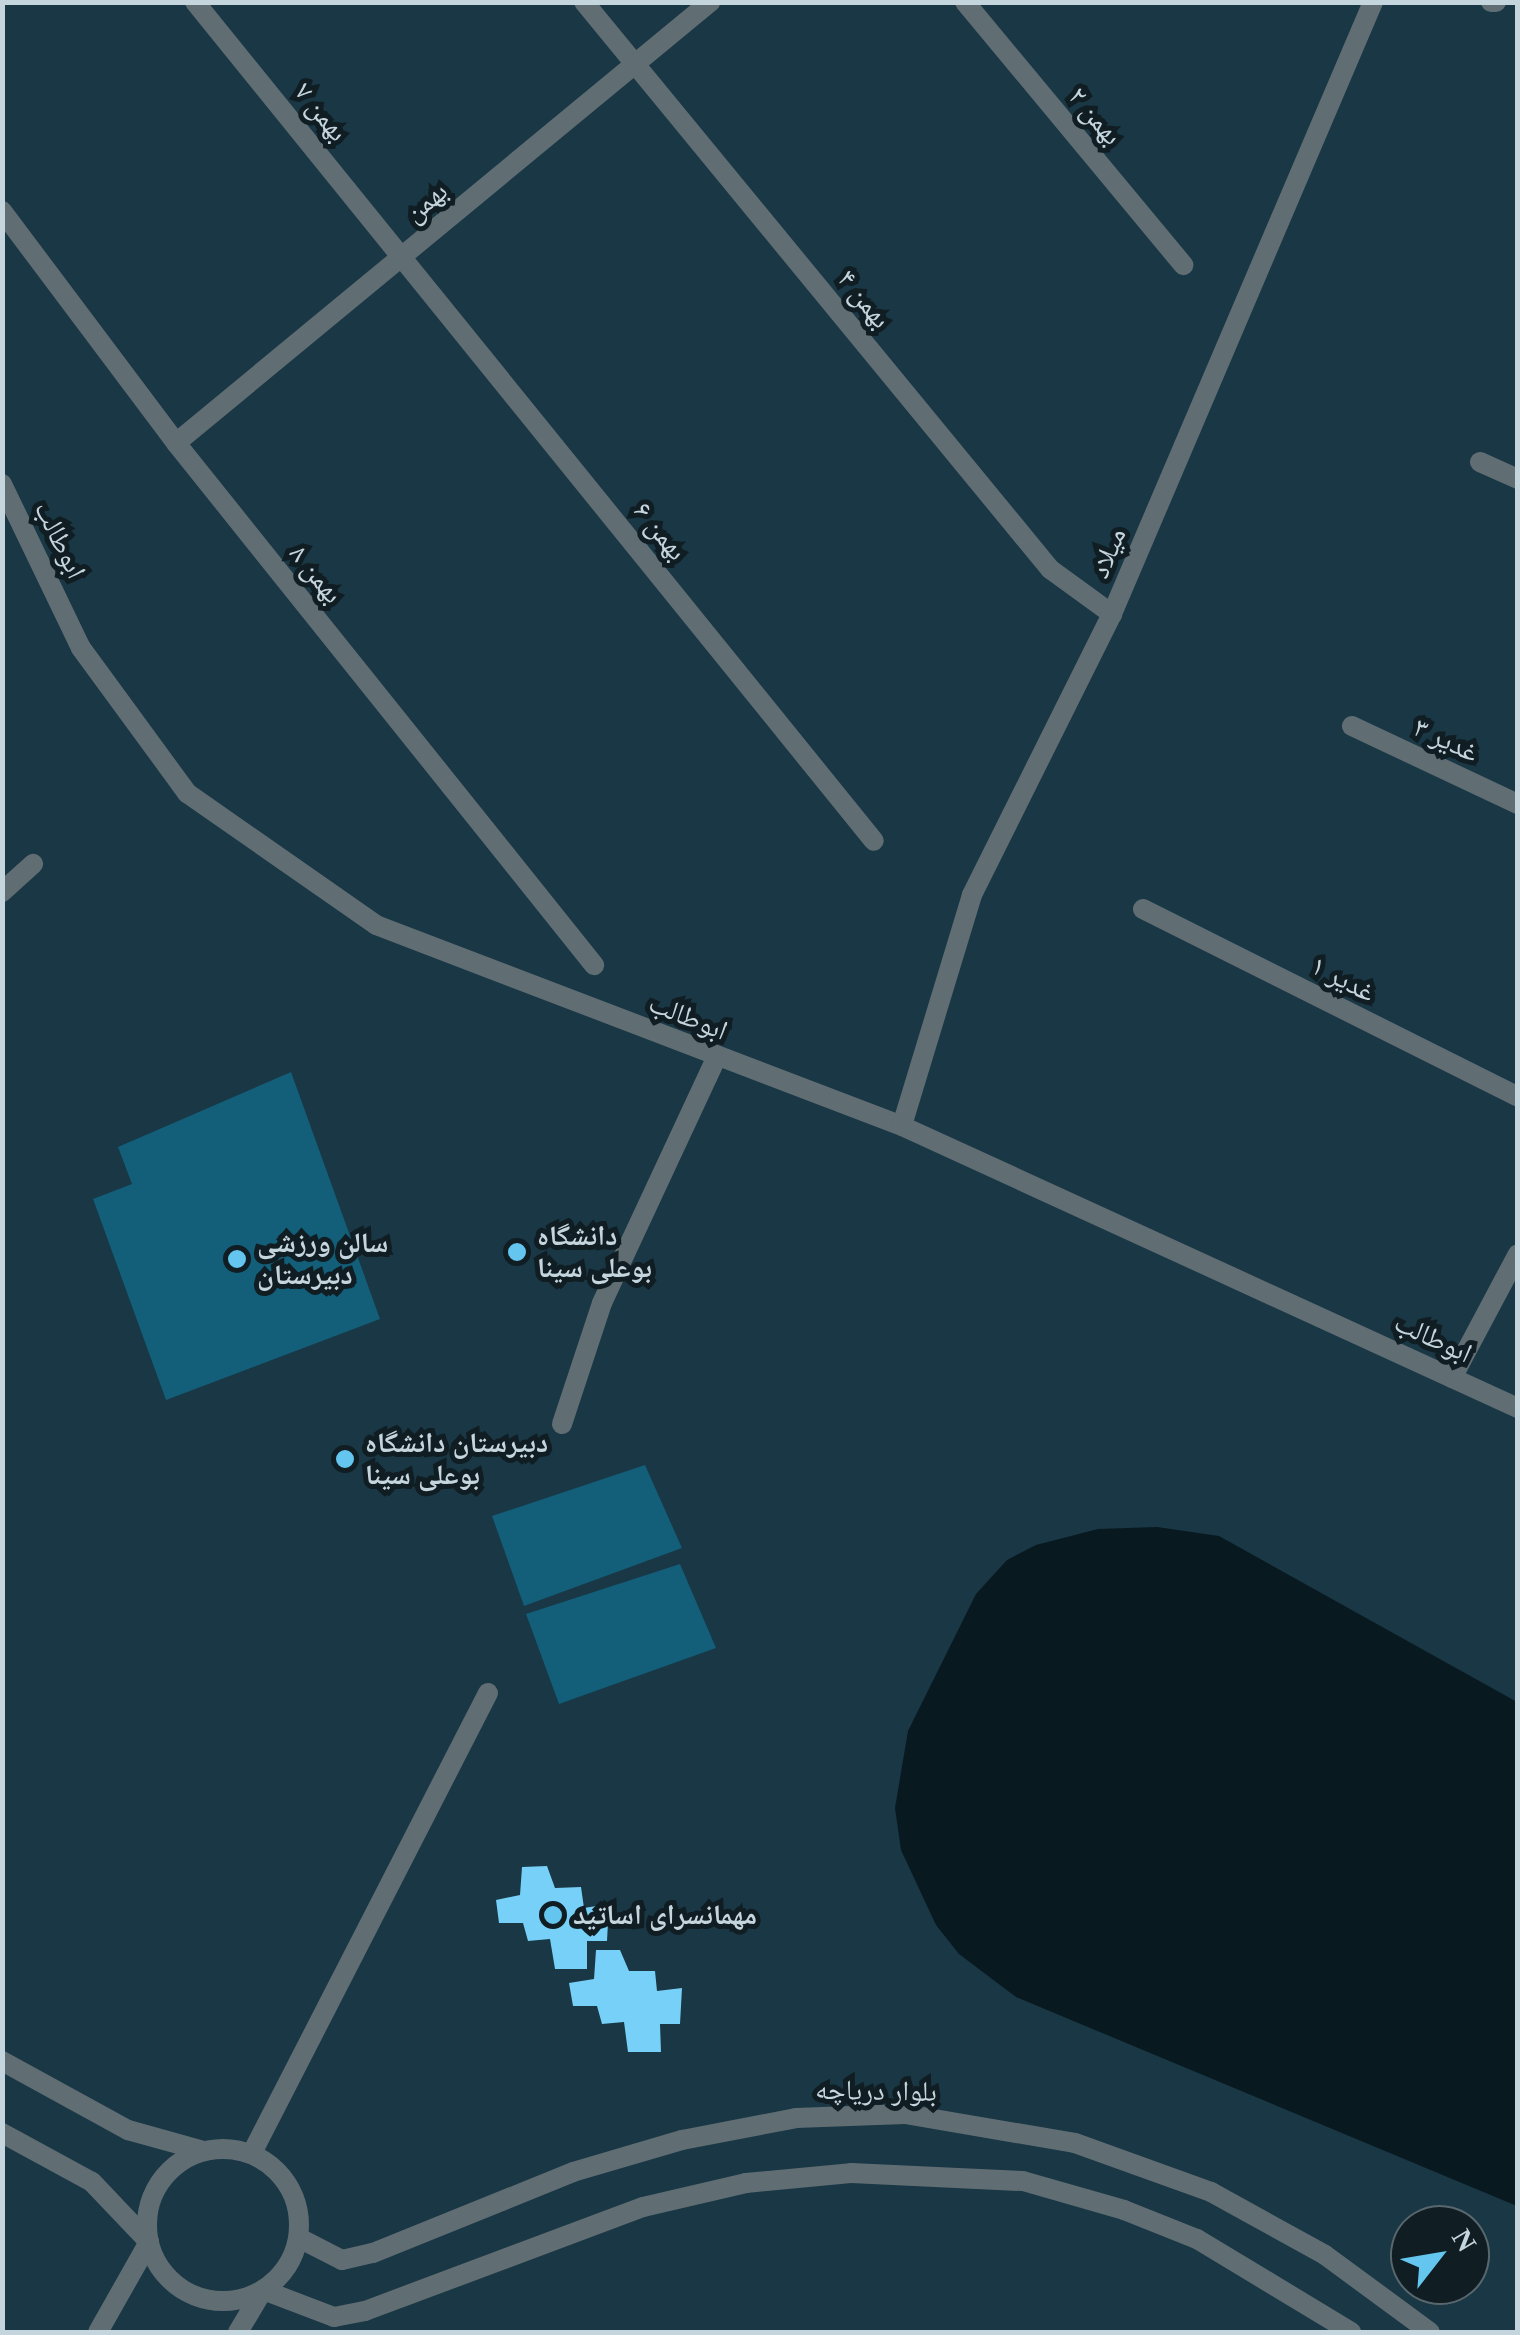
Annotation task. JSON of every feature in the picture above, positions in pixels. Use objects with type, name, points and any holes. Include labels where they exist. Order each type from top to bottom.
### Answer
[{"type":"street","name":"بهمن ۷","points":[[195,2],[403,256]]},
{"type":"street","name":"بهمن ۴","points":[[584,2],[1050,569],[1112,614]]},
{"type":"street","name":"بهمن","points":[[176,443],[710,2]]},
{"type":"street","name":"بهمن ۲","points":[[964,2],[1183,265]]},
{"type":"street","name":"میلاد","points":[[902,1126],[972,896],[1112,614],[1373,2]]},
{"type":"street","name":"بهمن ۸","points":[[2,211],[176,443],[594,964]]},
{"type":"street","name":"بهمن ۶","points":[[403,256],[874,842]]},
{"type":"street","points":[[1480,462],[1518,479]]},
{"type":"street","name":"ابوطالب","points":[[2,484],[81,648],[187,793],[376,925],[902,1126],[1518,1408]]},
{"type":"street","name":"غدیر ۳","points":[[1352,726],[1518,804]]},
{"type":"street","points":[[2,892],[33,864]]},
{"type":"street","name":"غدیر ۱","points":[[1143,909],[1518,1097]]},
{"type":"street","points":[[562,1424],[602,1303],[716,1058]]},
{"type":"street","points":[[1452,1378],[1518,1254]]},
{"type":"street","points":[[252,2153],[488,1692]]},
{"type":"street","points":[[2,2062],[128,2130],[203,2151],[252,2153],[290,2188],[298,2238],[286,2268],[263,2290],[238,2332]]},
{"type":"street","name":"بلوار دریاچه","points":[[298,2238],[326,2254],[357,2256],[573,2172],[682,2140],[796,2118],[905,2114],[1075,2143],[1212,2192],[1324,2255],[1430,2332]]},
{"type":"street","points":[[2,2134],[92,2182],[149,2242],[158,2264],[194,2295],[217,2301],[263,2290],[334,2317],[695,2193],[850,2173],[942,2174],[1023,2181],[1124,2210],[1197,2240],[1351,2332]]},
{"type":"street","points":[[98,2332],[149,2242],[152,2196],[182,2160],[203,2151]]},
{"type":"shaded area","name":"سالن ورزشی دبیرستان","points":[[291,1072],[380,1319],[166,1400],[93,1199],[132,1184],[118,1147]]},
{"type":"shaded area","points":[[645,1465],[682,1548],[524,1606],[492,1516]]},
{"type":"shaded area","points":[[1157,1527],[1219,1536],[1517,1702],[1517,2206],[1016,1997],[959,1954],[936,1925],[901,1850],[895,1808],[908,1731],[976,1594],[1007,1560],[1036,1545],[1098,1529]]},
{"type":"shaded area","points":[[680,1564],[716,1648],[559,1704],[526,1614]]},
{"type":"building","name":"مهمانسرای اساتید","points":[[547,1866],[555,1888],[581,1887],[584,1908],[609,1904],[607,1941],[587,1941],[587,1969],[555,1969],[550,1939],[528,1941],[523,1923],[499,1923],[496,1900],[520,1895],[522,1867]]},
{"type":"building","name":"مهمانسرای اساتید","points":[[596,1950],[620,1950],[629,1971],[655,1971],[657,1991],[682,1988],[680,2024],[660,2024],[661,2052],[628,2052],[624,2022],[602,2024],[597,2006],[573,2006],[569,1983],[594,1979]]},
{"type":"place","name":"دانشگاه بوعلی سینا","points":[[517,1252]]},
{"type":"place","name":"سالن ورزشی دبیرستان","points":[[237,1259]]},
{"type":"place","name":"دبیرستان دانشگاه بوعلی سینا","points":[[345,1459]]},
{"type":"place","name":"مهمانسرای اساتید","points":[[553,1915]]}]
